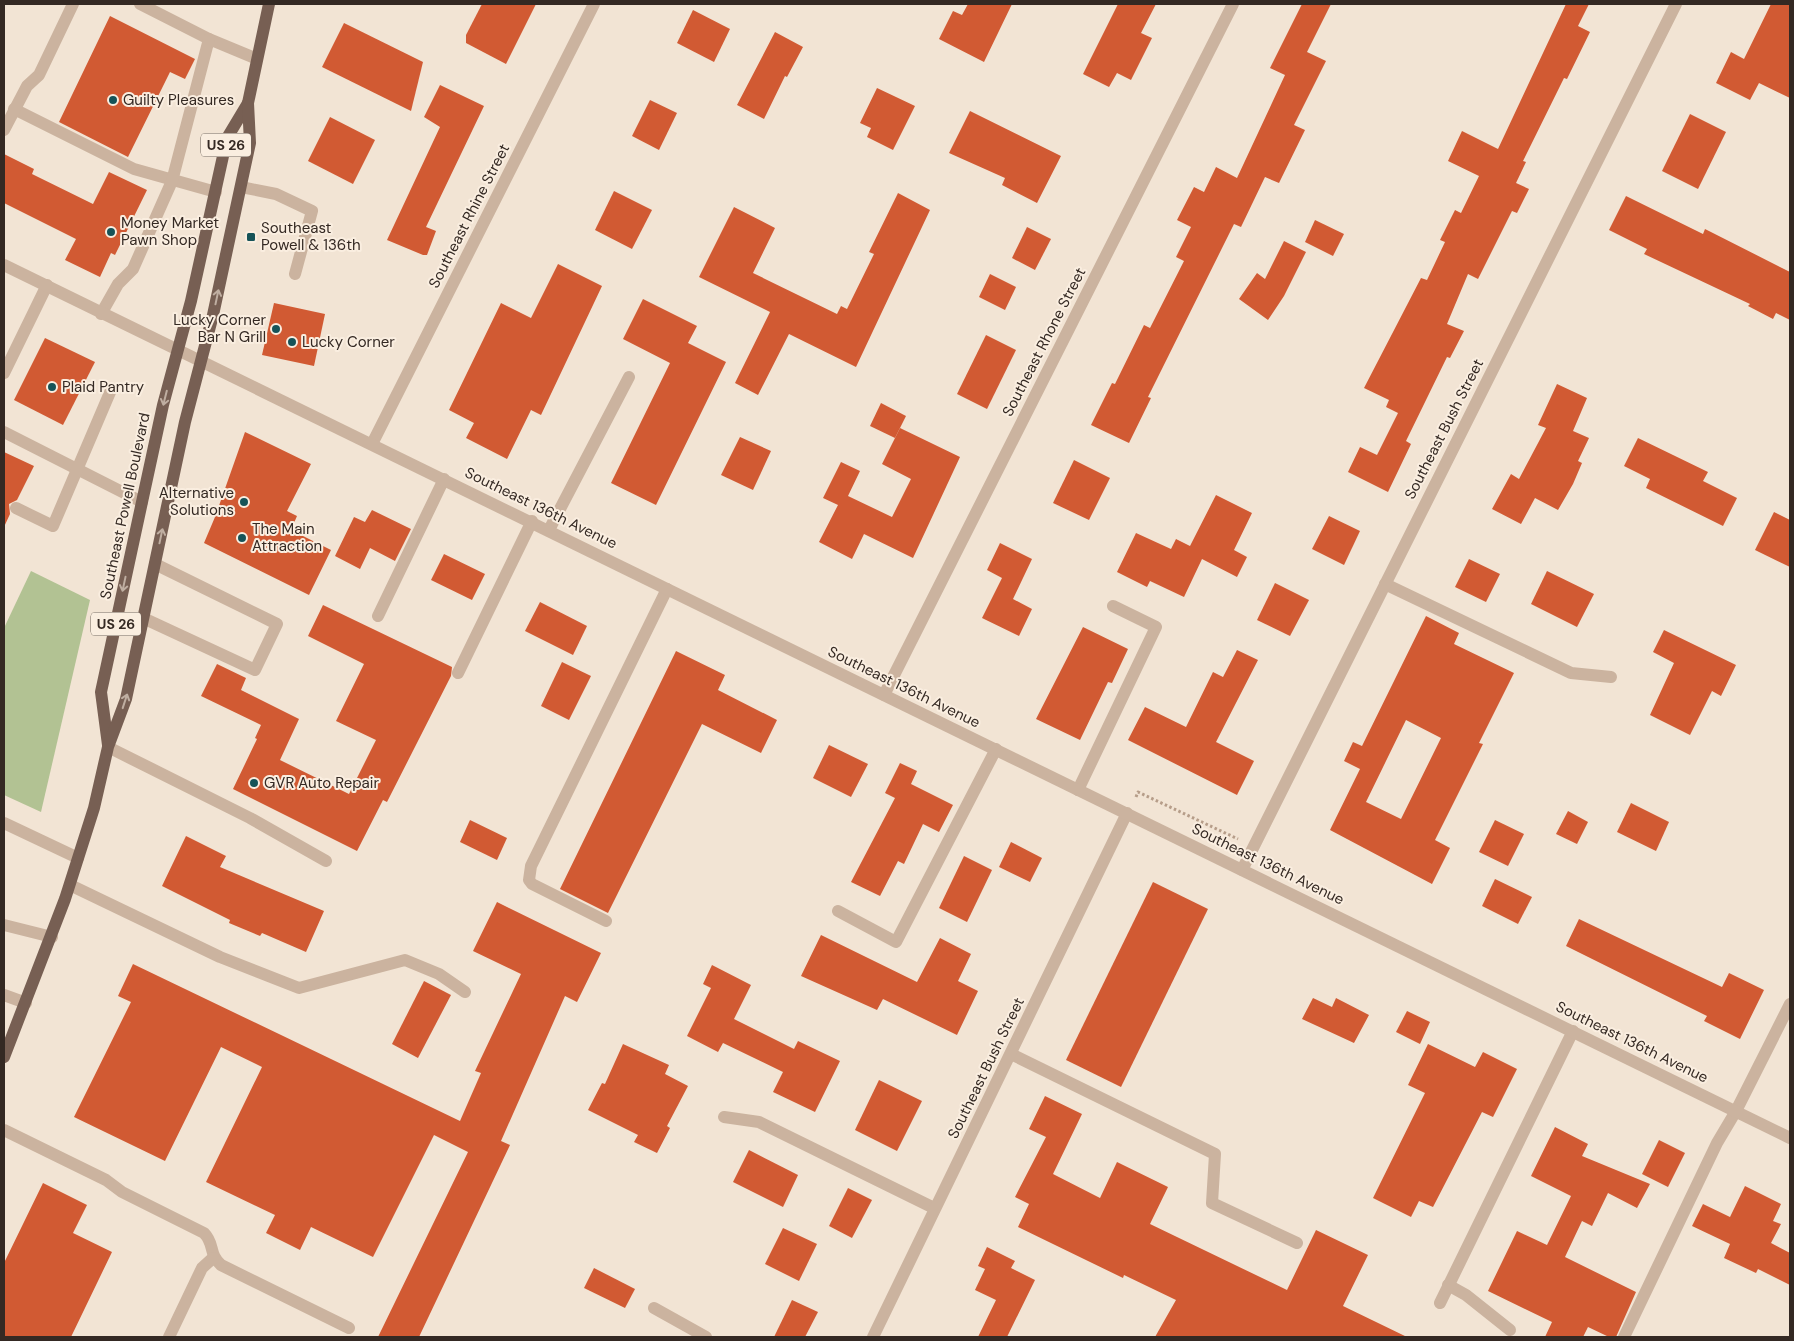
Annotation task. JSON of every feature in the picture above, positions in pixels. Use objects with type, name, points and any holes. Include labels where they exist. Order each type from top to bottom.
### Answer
[{"type":"main road","name":"Southeast Powell Boulevard","points":[[4,1057],[52,937],[70,885],[94,808],[108,747],[126,699],[185,422],[201,362],[241,187],[250,143],[248,103],[269,4]]},
{"type":"main road","name":"Southeast Powell Boulevard","points":[[108,747],[101,692],[142,502],[216,192],[227,138],[248,103]]},
{"type":"street","points":[[4,130],[27,86],[39,75],[73,4]]},
{"type":"street","points":[[140,4],[209,39],[256,59]]},
{"type":"street","name":"Southeast Rhine Street","points":[[372,444],[594,4]]},
{"type":"street","name":"Southeast Rhone Street","points":[[884,695],[1233,4]]},
{"type":"street","name":"Southeast Bush Street","points":[[1242,870],[1676,4]]},
{"type":"street","points":[[101,314],[118,284],[133,270],[172,181],[209,39]]},
{"type":"street","points":[[14,109],[134,169],[216,192]]},
{"type":"street","points":[[241,187],[276,194],[312,211],[295,274]]},
{"type":"street","name":"Southeast 136th Avenue","points":[[4,265],[47,285],[101,314],[532,521],[667,589],[1790,1138]]},
{"type":"street","points":[[4,373],[47,285]]},
{"type":"street","points":[[549,530],[629,377]]},
{"type":"street","points":[[16,508],[53,526],[111,390]]},
{"type":"street","points":[[4,432],[142,502]]},
{"type":"street","points":[[378,616],[444,479]]},
{"type":"street","points":[[458,673],[532,521]]},
{"type":"street","points":[[143,618],[256,670],[277,624],[155,564]]},
{"type":"street","points":[[1385,584],[1571,673],[1611,677]]},
{"type":"street","points":[[606,921],[532,884],[529,875],[531,866],[667,589]]},
{"type":"street","points":[[1078,790],[1156,628],[1113,606]]},
{"type":"street","points":[[108,747],[250,818],[326,861]]},
{"type":"street","points":[[838,911],[896,942],[996,749]]},
{"type":"street","name":"Southeast Bush Street","points":[[874,1337],[934,1208],[1011,1054],[1127,813]]},
{"type":"street","points":[[4,823],[78,858]]},
{"type":"street","points":[[70,885],[220,956],[299,988],[404,960],[439,974],[465,992]]},
{"type":"street","points":[[4,925],[52,937]]},
{"type":"street","points":[[4,995],[26,1003]]},
{"type":"street","points":[[1624,1337],[1717,1143],[1736,1112],[1790,1004]]},
{"type":"street","points":[[1440,1303],[1573,1031]]},
{"type":"street","points":[[1011,1054],[1215,1154],[1212,1203],[1297,1243]]},
{"type":"street","points":[[724,1117],[759,1122],[934,1208]]},
{"type":"street","points":[[4,1130],[106,1180],[122,1192],[204,1233],[210,1240],[213,1258],[221,1265],[349,1328]]},
{"type":"street","points":[[169,1337],[202,1268],[213,1258]]},
{"type":"street","points":[[1448,1285],[1466,1295],[1510,1330]]},
{"type":"street","points":[[654,1308],[706,1337]]},
{"type":"path","points":[[1127,813],[1138,792],[1254,847]]},
{"type":"green space","points":[[31,571],[90,600],[41,812],[4,795],[4,628]]},
{"type":"building","points":[[482,4],[536,4],[506,64],[466,43],[466,35]]},
{"type":"building","points":[[968,4],[1012,4],[984,62],[939,39],[953,11],[962,15]]},
{"type":"building","points":[[1118,4],[1156,4],[1141,33],[1152,38],[1131,80],[1117,73],[1109,87],[1083,74]]},
{"type":"building","points":[[1302,4],[1331,4],[1307,52],[1326,61],[1294,125],[1305,130],[1279,183],[1265,177],[1241,227],[1234,224],[1148,397],[1151,398],[1129,443],[1091,425],[1112,383],[1115,384],[1144,325],[1150,328],[1184,261],[1176,257],[1191,227],[1177,220],[1194,187],[1204,192],[1216,167],[1237,178],[1285,75],[1270,68]]},
{"type":"building","points":[[1566,4],[1589,4],[1578,26],[1590,32],[1567,79],[1564,78],[1523,161],[1526,162],[1516,183],[1529,189],[1517,213],[1512,211],[1478,279],[1468,274],[1447,324],[1464,331],[1450,358],[1447,357],[1406,441],[1411,444],[1388,492],[1348,472],[1360,447],[1377,455],[1398,413],[1386,407],[1389,400],[1364,388],[1421,278],[1427,280],[1445,242],[1440,240],[1455,210],[1461,213],[1479,176],[1448,161],[1462,131],[1498,149]]},
{"type":"building","points":[[1771,4],[1790,4],[1790,98],[1759,83],[1750,100],[1716,83],[1731,52],[1744,59]]},
{"type":"building","points":[[693,10],[730,29],[714,62],[677,43]]},
{"type":"building","name":"Guilty Pleasures","points":[[110,16],[195,59],[185,79],[170,72],[128,157],[59,122]]},
{"type":"building","points":[[344,23],[423,62],[411,111],[322,67]]},
{"type":"building","points":[[775,32],[803,47],[787,77],[785,76],[764,119],[737,105]]},
{"type":"building","points":[[440,85],[484,106],[426,227],[436,231],[427,255],[423,255],[387,240],[440,127],[424,117]]},
{"type":"building","points":[[877,88],[915,106],[893,150],[867,137],[871,128],[860,123]]},
{"type":"building","points":[[650,100],[677,113],[659,150],[632,136]]},
{"type":"building","points":[[970,111],[1061,156],[1037,203],[1002,185],[1005,178],[949,153]]},
{"type":"building","points":[[1690,114],[1726,132],[1698,189],[1662,171]]},
{"type":"building","points":[[330,117],[375,140],[353,184],[308,161]]},
{"type":"building","points":[[4,154],[34,169],[32,174],[93,204],[109,172],[147,190],[115,255],[111,253],[100,277],[65,260],[76,239],[4,203]]},
{"type":"building","points":[[614,191],[652,210],[632,249],[595,230]]},
{"type":"building","points":[[898,193],[930,210],[856,367],[789,334],[758,395],[735,383],[770,312],[699,277],[734,207],[775,228],[753,273],[837,314],[841,306],[847,309],[874,254],[869,252]]},
{"type":"building","points":[[1626,196],[1703,234],[1705,229],[1790,272],[1790,320],[1776,313],[1773,319],[1748,306],[1750,304],[1644,254],[1647,249],[1609,230]]},
{"type":"building","points":[[1315,220],[1344,234],[1333,256],[1305,242]]},
{"type":"building","points":[[1027,227],[1051,239],[1035,270],[1012,258]]},
{"type":"building","points":[[1284,241],[1306,252],[1284,296],[1268,320],[1239,299],[1257,273],[1265,279]]},
{"type":"building","points":[[558,264],[602,286],[541,415],[531,410],[507,459],[466,438],[474,423],[449,410],[501,303],[531,318]]},
{"type":"building","points":[[990,274],[1016,287],[1005,310],[979,297]]},
{"type":"building","points":[[643,299],[697,326],[688,343],[726,362],[656,505],[611,483],[670,363],[623,339]]},
{"type":"building","name":"Lucky Corner","points":[[274,303],[325,314],[314,366],[262,355]]},
{"type":"building","points":[[986,335],[1016,350],[987,409],[957,394]]},
{"type":"building","points":[[45,338],[95,362],[63,425],[14,400]]},
{"type":"building","points":[[1557,384],[1587,398],[1573,431],[1589,438],[1578,461],[1582,463],[1573,484],[1558,510],[1535,498],[1521,524],[1492,509],[1511,474],[1519,479],[1546,428],[1538,425]]},
{"type":"building","points":[[881,403],[906,416],[895,438],[870,426]]},
{"type":"building","points":[[900,428],[960,457],[913,558],[864,534],[852,559],[819,542],[838,505],[823,498],[841,462],[860,471],[848,496],[892,517],[911,479],[882,464]]},
{"type":"building","points":[[245,432],[311,464],[287,511],[297,516],[291,530],[331,550],[309,595],[204,543]]},
{"type":"building","points":[[740,437],[771,451],[753,490],[721,475]]},
{"type":"building","points":[[1638,438],[1708,472],[1703,481],[1737,498],[1723,526],[1646,488],[1650,479],[1624,466]]},
{"type":"building","points":[[4,452],[34,466],[17,500],[9,504],[10,514],[4,527]]},
{"type":"building","points":[[1074,460],[1110,478],[1089,520],[1053,503]]},
{"type":"building","points":[[1216,495],[1252,513],[1234,550],[1247,557],[1237,577],[1202,559],[1184,597],[1150,581],[1147,587],[1117,572],[1136,533],[1171,549],[1176,539],[1190,546]]},
{"type":"building","points":[[372,510],[411,529],[395,561],[370,548],[360,569],[335,556],[354,517],[365,522]]},
{"type":"building","points":[[1774,512],[1790,520],[1790,567],[1755,550]]},
{"type":"building","points":[[1329,516],[1360,531],[1344,565],[1312,549]]},
{"type":"building","points":[[1000,543],[1032,559],[1013,599],[1032,609],[1019,636],[982,618],[1002,578],[987,570]]},
{"type":"building","points":[[444,554],[485,574],[472,600],[431,580]]},
{"type":"building","points":[[1469,559],[1500,574],[1486,602],[1455,587]]},
{"type":"building","points":[[1547,571],[1594,594],[1577,627],[1531,604]]},
{"type":"building","points":[[1275,583],[1309,600],[1290,636],[1257,620]]},
{"type":"building","points":[[540,602],[587,626],[573,655],[525,631]]},
{"type":"building","points":[[323,605],[452,667],[451,676],[387,802],[383,800],[357,851],[233,789],[257,739],[255,738],[261,725],[201,696],[217,664],[246,678],[241,690],[299,719],[280,760],[349,794],[376,740],[336,721],[364,664],[308,636]]},
{"type":"building","points":[[1426,616],[1459,633],[1454,644],[1514,673],[1479,743],[1483,744],[1435,840],[1450,848],[1432,884],[1330,830],[1360,769],[1344,761],[1353,742],[1362,746]],"holes":[[[1406,720],[1441,738],[1401,819],[1366,802]]]},
{"type":"building","points":[[1083,627],[1128,649],[1112,683],[1108,682],[1080,740],[1036,719]]},
{"type":"building","points":[[1664,630],[1736,665],[1721,696],[1712,691],[1690,735],[1650,715],[1674,663],[1653,652]]},
{"type":"building","points":[[1237,650],[1258,660],[1216,742],[1254,761],[1237,795],[1128,740],[1145,707],[1186,727],[1213,672],[1223,677]]},
{"type":"building","points":[[676,651],[725,675],[718,690],[777,720],[761,753],[702,724],[608,913],[560,889]]},
{"type":"building","points":[[562,662],[591,676],[569,720],[541,706]]},
{"type":"building","points":[[829,745],[868,764],[851,797],[813,778]]},
{"type":"building","points":[[900,763],[917,771],[911,784],[953,805],[939,832],[923,824],[904,864],[898,861],[880,896],[851,882],[895,798],[885,793]]},
{"type":"building","points":[[1631,803],[1669,822],[1656,851],[1617,832]]},
{"type":"building","points":[[1568,811],[1588,822],[1577,844],[1556,834]]},
{"type":"building","points":[[470,820],[507,838],[497,860],[460,842]]},
{"type":"building","points":[[1495,820],[1524,834],[1508,866],[1479,852]]},
{"type":"building","points":[[186,836],[226,856],[220,867],[324,911],[306,952],[262,933],[260,936],[229,923],[230,920],[162,886]]},
{"type":"building","points":[[1011,842],[1042,858],[1030,882],[999,867]]},
{"type":"building","points":[[964,856],[992,870],[967,922],[939,908]]},
{"type":"building","points":[[1495,879],[1532,897],[1518,924],[1482,906]]},
{"type":"building","points":[[1153,882],[1208,909],[1121,1087],[1066,1060]]},
{"type":"building","points":[[497,902],[601,953],[577,1002],[565,996],[501,1141],[510,1145],[419,1337],[378,1337],[468,1152],[434,1135],[373,1257],[311,1227],[300,1250],[266,1233],[275,1215],[206,1182],[262,1067],[221,1047],[165,1161],[74,1117],[131,1002],[118,996],[133,964],[460,1121],[481,1073],[475,1071],[521,974],[473,951]]},
{"type":"building","points":[[1579,919],[1722,987],[1729,973],[1764,990],[1740,1039],[1704,1021],[1707,1016],[1566,946]]},
{"type":"building","points":[[821,935],[917,982],[940,938],[971,954],[958,981],[978,991],[957,1035],[883,999],[877,1010],[801,976]]},
{"type":"building","points":[[712,965],[751,985],[734,1019],[794,1049],[798,1041],[840,1061],[815,1112],[773,1092],[783,1072],[723,1043],[718,1052],[687,1036],[711,988],[703,984]]},
{"type":"building","points":[[424,981],[451,995],[418,1058],[392,1044]]},
{"type":"building","points":[[1313,998],[1332,1007],[1336,998],[1369,1015],[1354,1043],[1302,1019]]},
{"type":"building","points":[[1407,1011],[1430,1022],[1420,1044],[1396,1032]]},
{"type":"building","points":[[623,1044],[669,1065],[665,1074],[688,1086],[667,1126],[670,1128],[657,1153],[634,1142],[638,1135],[588,1110],[602,1083],[605,1084]]},
{"type":"building","points":[[1428,1044],[1475,1067],[1483,1052],[1517,1069],[1493,1117],[1482,1112],[1433,1207],[1419,1201],[1411,1217],[1373,1198],[1425,1093],[1408,1085]]},
{"type":"building","points":[[879,1080],[922,1101],[897,1151],[855,1130]]},
{"type":"building","points":[[1045,1096],[1082,1114],[1053,1174],[1100,1198],[1117,1162],[1168,1187],[1150,1224],[1287,1290],[1316,1230],[1368,1255],[1343,1306],[1407,1337],[1155,1337],[1176,1300],[1124,1275],[1123,1278],[1018,1227],[1029,1204],[1015,1197],[1046,1137],[1029,1129]]},
{"type":"building","points":[[1555,1127],[1588,1144],[1582,1156],[1650,1184],[1637,1208],[1608,1193],[1592,1226],[1582,1221],[1565,1257],[1636,1292],[1616,1337],[1609,1337],[1588,1327],[1583,1337],[1545,1337],[1552,1322],[1488,1291],[1517,1231],[1547,1245],[1571,1196],[1531,1176]]},
{"type":"building","points":[[1659,1140],[1685,1153],[1668,1187],[1642,1174]]},
{"type":"building","points":[[749,1150],[798,1175],[783,1207],[733,1182]]},
{"type":"building","points":[[43,1183],[87,1205],[73,1233],[112,1252],[71,1337],[4,1337],[4,1263]]},
{"type":"building","points":[[1745,1186],[1781,1204],[1773,1221],[1781,1224],[1771,1243],[1790,1253],[1790,1285],[1758,1269],[1756,1273],[1724,1258],[1730,1244],[1692,1226],[1703,1204],[1730,1217]]},
{"type":"building","points":[[848,1188],[872,1200],[852,1238],[829,1226]]},
{"type":"building","points":[[783,1228],[817,1244],[799,1281],[765,1264]]},
{"type":"building","points":[[987,1247],[1015,1261],[1011,1268],[1035,1280],[1007,1337],[978,1337],[996,1300],[975,1290],[985,1269],[978,1266]]},
{"type":"building","points":[[594,1268],[635,1289],[625,1308],[584,1288]]},
{"type":"building","points":[[792,1300],[818,1312],[805,1337],[774,1337]]},
{"type":"place","name":"Guilty Pleasures","points":[[113,100]]},
{"type":"place","name":"Money Market Pawn Shop","points":[[111,232]]},
{"type":"place","name":"Southeast Powell & 136th","points":[[251,237]]},
{"type":"place","name":"Lucky Corner Bar N Grill","points":[[276,329]]},
{"type":"place","name":"Lucky Corner","points":[[292,342]]},
{"type":"place","name":"Plaid Pantry","points":[[52,387]]},
{"type":"place","name":"Alternative Solutions","points":[[244,502]]},
{"type":"place","name":"The Main Attraction","points":[[242,538]]},
{"type":"place","name":"GVR Auto Repair","points":[[254,783]]}]
